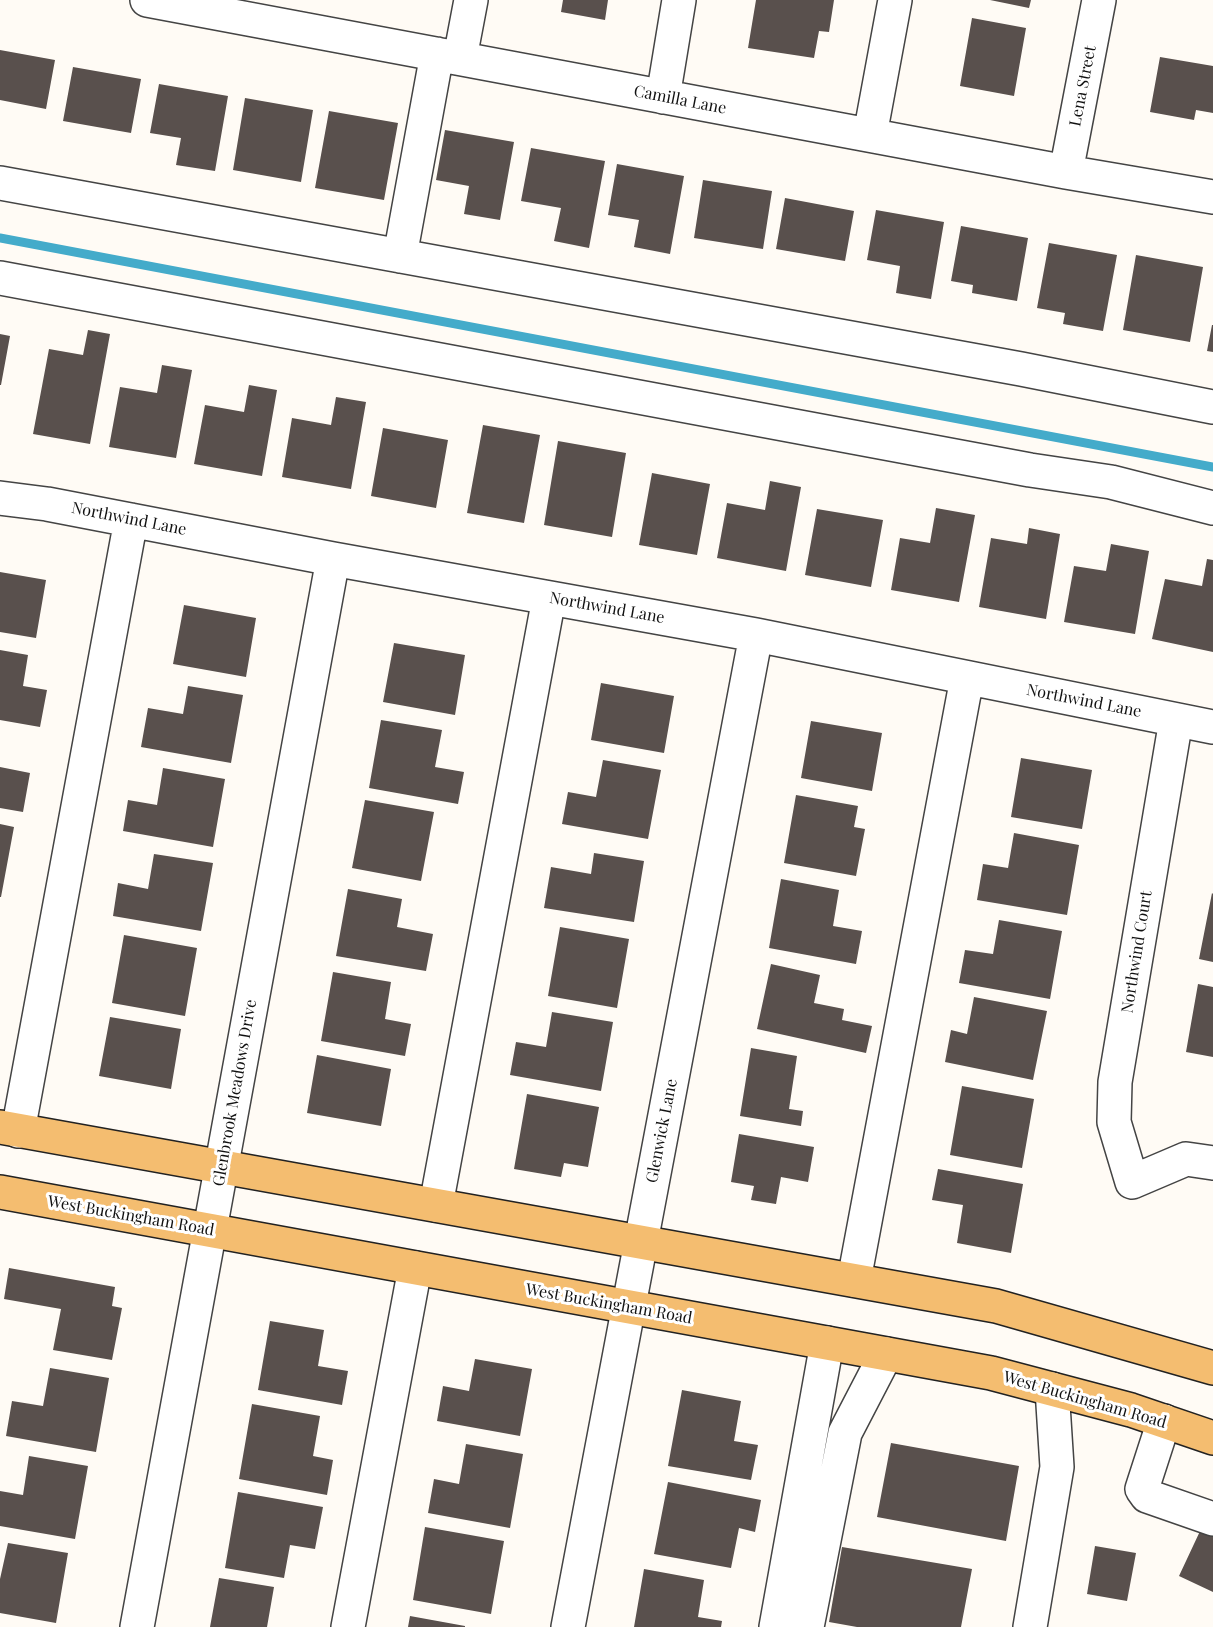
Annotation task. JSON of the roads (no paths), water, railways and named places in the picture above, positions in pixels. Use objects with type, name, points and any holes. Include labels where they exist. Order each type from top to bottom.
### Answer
[{"type":"main road","points":[[9,1129],[996,1306],[1213,1368]]},
{"type":"main road","name":"West Buckingham Road","points":[[1,1199],[210,1230],[992,1373],[1164,1421],[1213,1438]]},
{"type":"street","name":"Camilla Lane","points":[[147,0],[250,9],[448,56],[1066,172],[1213,197]]},
{"type":"street","points":[[400,256],[448,56],[471,0]]},
{"type":"street","points":[[663,97],[679,0]]},
{"type":"street","points":[[870,135],[895,0]]},
{"type":"street","name":"Lena Street","points":[[1066,172],[1099,0]]},
{"type":"street","points":[[0,183],[1010,367],[1213,407]]},
{"type":"street","points":[[0,278],[1030,470],[1111,482],[1213,508]]},
{"type":"street","name":"Northwind Lane","points":[[0,498],[47,504],[333,559],[756,635],[1213,727]]},
{"type":"street","points":[[9,1129],[131,520]]},
{"type":"street","name":"Glenbrook Meadows Drive","points":[[137,1627],[333,559]]},
{"type":"street","points":[[436,1205],[549,598]]},
{"type":"street","name":"Glenwick Lane","points":[[568,1627],[756,635]]},
{"type":"street","points":[[854,1280],[967,678]]},
{"type":"street","name":"Northwind Court","points":[[1176,720],[1115,1082],[1113,1122],[1132,1182],[1186,1159],[1213,1163]]},
{"type":"street","points":[[348,1627],[415,1268]]},
{"type":"street","points":[[776,1627],[827,1343]]},
{"type":"street","points":[[807,1627],[845,1433],[886,1354]]},
{"type":"street","points":[[1030,1627],[1057,1467],[1052,1389]]},
{"type":"street","points":[[1164,1421],[1142,1489],[1147,1496],[1213,1519]]},
{"type":"waterway","points":[[0,238],[1213,467]]}]
